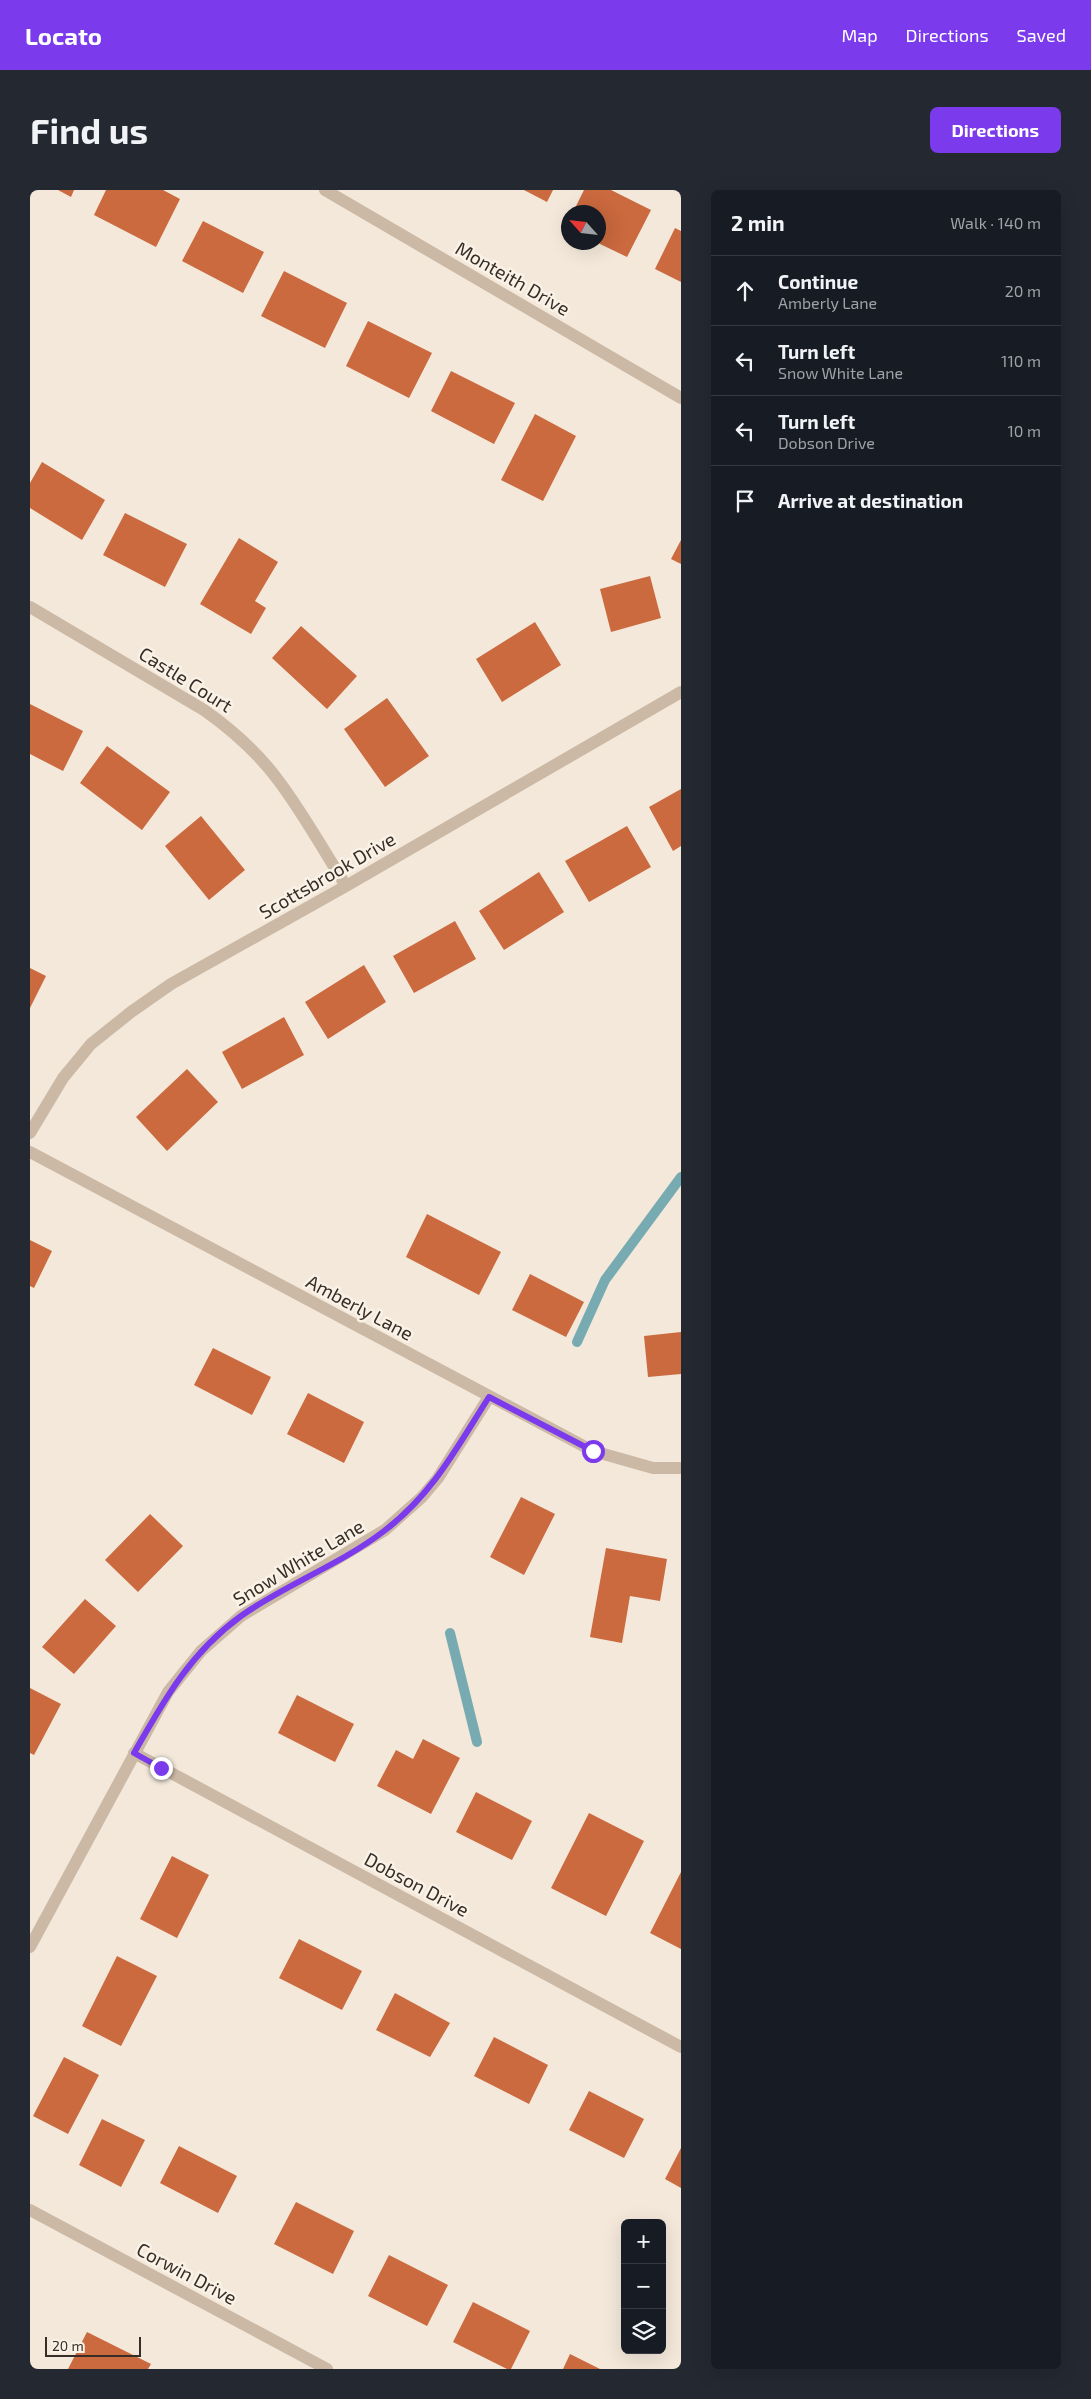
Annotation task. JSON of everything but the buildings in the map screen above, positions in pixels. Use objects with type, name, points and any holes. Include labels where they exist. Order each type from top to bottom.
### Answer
[{"type":"street","name":"Monteith Drive","points":[[325,190],[681,398]]},
{"type":"street","name":"Castle Court","points":[[30,606],[204,710],[225,725],[262,760],[279,781],[346,886]]},
{"type":"street","name":"Scottsbrook Drive","points":[[30,1134],[63,1078],[91,1044],[131,1012],[171,984],[346,886],[681,692]]},
{"type":"street","name":"Amberly Lane","points":[[30,1152],[593,1451],[653,1468],[681,1468]]},
{"type":"street","name":"Snow White Lane","points":[[30,1947],[168,1692],[201,1651],[241,1616],[385,1530],[422,1497],[438,1478],[489,1397]]},
{"type":"street","name":"Dobson Drive","points":[[134,1753],[681,2047]]},
{"type":"street","name":"Corwin Drive","points":[[30,2210],[327,2369]]},
{"type":"waterway","points":[[577,1342],[605,1280],[681,1177]]},
{"type":"waterway","points":[[450,1633],[477,1742]]},
{"type":"route","points":[[161,1768],[134,1753],[168,1692],[201,1651],[241,1616],[385,1530],[422,1497],[438,1478],[489,1397],[593,1451]]}]
